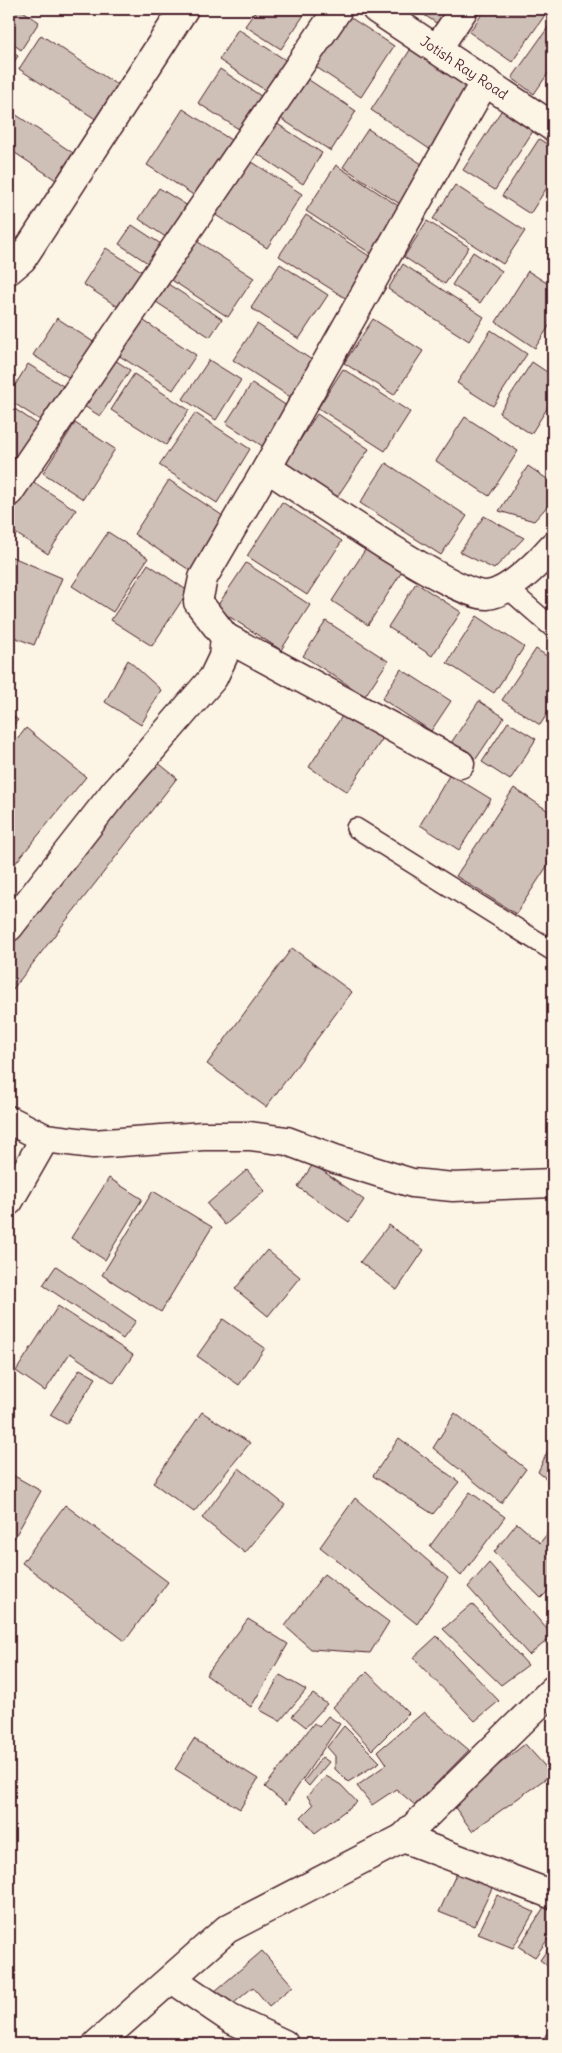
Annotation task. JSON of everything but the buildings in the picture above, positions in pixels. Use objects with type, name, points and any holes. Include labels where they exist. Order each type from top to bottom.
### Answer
[{"type":"street","points":[[9,270],[22,260],[184,9]]},
{"type":"street","points":[[9,492],[338,9]]},
{"type":"street","name":"Jotish Ray Road","points":[[376,9],[553,127]]},
{"type":"street","points":[[437,49],[464,9]]},
{"type":"street","points":[[460,764],[225,637],[198,602],[203,578],[268,468],[485,81]]},
{"type":"street","points":[[268,468],[428,571],[463,588],[486,595],[506,587],[534,568],[553,546]]},
{"type":"street","points":[[9,927],[114,793],[213,678],[223,657],[225,637]]},
{"type":"street","points":[[9,1120],[45,1138],[93,1144],[203,1136],[250,1136],[288,1140],[335,1159],[412,1183],[453,1187],[553,1182]]},
{"type":"street","points":[[9,1201],[45,1138]]},
{"type":"street","points":[[97,2044],[227,1929],[403,1838],[553,1690]]},
{"type":"street","points":[[403,1838],[553,1894]]},
{"type":"street","points":[[172,1979],[231,2019],[284,2044]]},
{"type":"lane","points":[[506,587],[553,628]]},
{"type":"lane","points":[[356,828],[553,951]]}]
